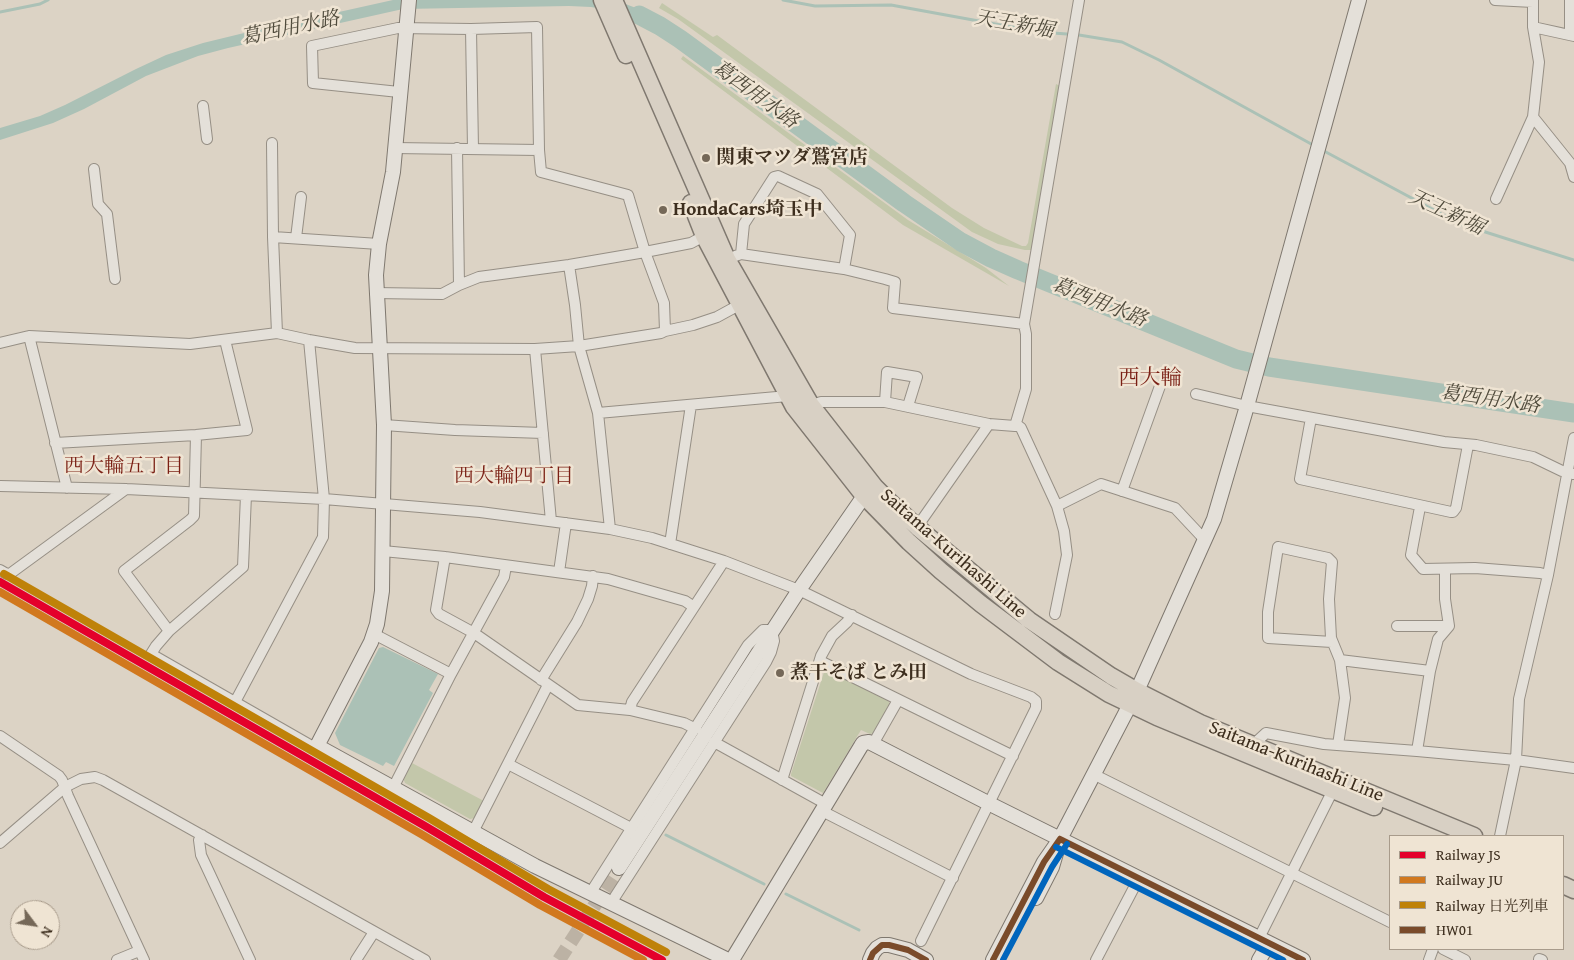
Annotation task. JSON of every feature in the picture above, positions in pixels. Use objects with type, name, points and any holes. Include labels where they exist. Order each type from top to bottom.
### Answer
[{"type":"main road","name":"Saitama-Kurihashi Line","points":[[602,0],[621,31],[811,405],[869,491],[917,527],[1029,620],[1111,676],[1133,698],[1333,790],[1443,835]]},
{"type":"main road","name":"Saitama-Kurihashi Line","points":[[614,0],[621,31],[655,122],[674,160],[704,236],[794,408],[869,491],[909,542],[981,604],[1058,662],[1109,694],[1133,698],[1200,723],[1472,835]]},
{"type":"street","points":[[1016,424],[1026,389],[1026,334],[1024,324],[1079,0]]},
{"type":"street","points":[[993,960],[1044,862],[1060,839],[1133,698],[1214,519],[1359,0]]},
{"type":"street","points":[[1495,0],[1533,1],[1533,27],[1539,62],[1532,116],[1496,199]]},
{"type":"street","points":[[1533,27],[1572,35],[1570,0]]},
{"type":"street","points":[[317,746],[374,634],[382,591],[384,425],[376,275],[379,244],[393,172],[408,5]]},
{"type":"street","points":[[399,92],[314,83],[312,46],[391,29],[471,29],[537,26],[541,172],[628,196],[645,252],[664,303],[665,331]]},
{"type":"street","points":[[471,29],[472,149]]},
{"type":"street","points":[[203,106],[207,139]]},
{"type":"street","points":[[1532,116],[1570,163],[1574,177]]},
{"type":"street","points":[[272,143],[278,333]]},
{"type":"street","points":[[394,148],[540,150]]},
{"type":"street","points":[[457,148],[460,284]]},
{"type":"street","points":[[94,169],[98,204],[107,214],[114,279]]},
{"type":"street","points":[[844,269],[850,235],[817,194],[778,176],[774,178],[744,224],[734,256],[844,269],[886,279],[895,282],[893,308],[1024,324]]},
{"type":"street","points":[[296,238],[301,197]]},
{"type":"street","points":[[376,292],[442,294],[460,284],[479,277],[569,265],[645,252],[690,243],[704,236]]},
{"type":"street","points":[[274,237],[379,244]]},
{"type":"street","points":[[569,265],[579,346],[598,413],[610,529]]},
{"type":"street","points":[[0,343],[29,336],[190,344],[278,333],[355,348],[536,349],[579,346],[661,333],[716,317],[739,305]]},
{"type":"street","points":[[29,336],[67,488]]},
{"type":"street","points":[[55,443],[196,435],[247,430],[225,340]]},
{"type":"street","points":[[235,702],[323,537],[324,499],[309,340]]},
{"type":"street","points":[[536,349],[551,521]]},
{"type":"street","points":[[885,402],[888,372],[917,377],[908,406]]},
{"type":"street","points":[[1122,491],[1160,386]]},
{"type":"street","points":[[1196,394],[1311,418],[1534,457],[1571,473]]},
{"type":"street","points":[[598,413],[788,396]]},
{"type":"street","points":[[811,405],[821,402],[885,402],[989,424],[1015,426],[1016,424]]},
{"type":"street","points":[[670,544],[691,405]]},
{"type":"street","points":[[1311,418],[1300,479],[1451,512],[1456,511],[1468,444]]},
{"type":"street","points":[[917,527],[989,424]]},
{"type":"street","points":[[1016,424],[1021,428],[1057,506],[1062,524],[1067,555],[1054,614]]},
{"type":"street","points":[[384,425],[544,433]]},
{"type":"street","points":[[169,631],[124,571],[194,516],[196,435]]},
{"type":"street","points":[[1500,835],[1516,760],[1518,700],[1571,473],[1574,438]]},
{"type":"street","points":[[1057,506],[1102,484],[1175,508],[1204,539]]},
{"type":"street","points":[[0,486],[126,489],[195,494],[324,499],[480,512],[610,529],[652,538],[724,561],[799,590],[970,674],[1031,698],[1036,701],[1036,708],[921,941]]},
{"type":"street","points":[[0,570],[7,574],[12,574],[126,489]]},
{"type":"street","points":[[619,868],[772,630],[869,491]]},
{"type":"street","points":[[246,495],[243,566],[169,631],[151,654],[310,744],[317,746],[535,866],[728,960]]},
{"type":"street","points":[[1420,506],[1411,555],[1423,569],[1475,568],[1548,574]]},
{"type":"street","points":[[559,572],[566,523]]},
{"type":"street","points":[[1332,642],[1268,638],[1268,612],[1278,547],[1328,558],[1332,562],[1329,599],[1331,638],[1340,660],[1345,698],[1338,745]]},
{"type":"street","points":[[383,552],[445,557],[593,576],[685,601],[694,607]]},
{"type":"street","points":[[445,557],[436,610],[439,614],[474,633],[578,705],[630,710],[684,723],[696,729]]},
{"type":"street","points":[[630,710],[632,702],[724,561]]},
{"type":"street","points":[[393,788],[451,674],[504,577],[506,566]]},
{"type":"street","points":[[1417,751],[1430,671],[1438,640],[1449,626],[1445,599],[1445,569]]},
{"type":"street","points":[[473,832],[508,764],[544,682],[577,622],[588,598],[593,576]]},
{"type":"street","points":[[782,780],[827,643],[852,615]]},
{"type":"street","points":[[1397,626],[1449,626]]},
{"type":"street","points":[[590,892],[748,645],[763,630],[772,630]]},
{"type":"street","points":[[611,902],[766,662],[774,641],[772,630]]},
{"type":"street","points":[[374,634],[451,674]]},
{"type":"street","points":[[1340,660],[1430,671]]},
{"type":"street","points":[[820,661],[1013,756]]},
{"type":"street","points":[[873,744],[898,700]]},
{"type":"street","points":[[1254,744],[1266,733],[1324,744],[1516,760],[1574,768]]},
{"type":"street","points":[[0,736],[59,776],[65,787],[142,955],[117,960]]},
{"type":"street","points":[[714,742],[782,780],[824,808],[953,878]]},
{"type":"street","points":[[732,960],[861,746],[866,742],[1303,960]]},
{"type":"street","points":[[508,764],[631,828]]},
{"type":"street","points":[[1093,774],[1389,922]]},
{"type":"street","points":[[0,843],[65,787],[89,777],[94,777],[425,960]]},
{"type":"street","points":[[1259,960],[1264,941],[1292,873],[1333,790]]},
{"type":"street","points":[[202,835],[199,840],[201,855],[250,960]]},
{"type":"street","points":[[1004,960],[1052,867],[1060,839]]},
{"type":"street","points":[[1096,960],[1139,878]]},
{"type":"street","points":[[356,960],[374,932]]},
{"type":"street","points":[[870,960],[877,948],[889,945],[908,950],[926,960]]},
{"type":"street","points":[[1445,950],[1466,960]]},
{"type":"shaded area","points":[[662,3],[713,37],[717,35],[952,208],[984,228],[1022,246],[1026,246],[1028,243],[1056,84],[1060,86],[1031,250],[998,244],[972,232],[678,19],[659,8]]},
{"type":"shaded area","points":[[683,56],[908,220],[986,268],[1009,286],[903,225],[681,59]]},
{"type":"shaded area","points":[[825,669],[888,699],[890,706],[875,733],[870,734],[861,730],[823,793],[791,776],[791,774]]},
{"type":"shaded area","points":[[412,763],[484,801],[476,818],[470,819],[405,783],[403,778]]},
{"type":"water","points":[[393,0],[615,0],[649,13],[666,22],[658,30],[614,11],[591,7],[403,9],[198,56],[146,76],[53,123],[0,140],[0,128],[40,116],[166,55],[240,34]]},
{"type":"water","points":[[383,647],[438,674],[429,690],[433,693],[394,766],[386,762],[383,766],[340,745],[335,733],[379,648]]},
{"type":"waterway","name":"天王新堀","points":[[0,12],[40,4],[48,0]]},
{"type":"waterway","name":"天王新堀","points":[[783,0],[815,6],[891,5],[1039,32],[1067,34]]},
{"type":"waterway","name":"葛西用水路","points":[[639,15],[680,39],[904,203],[961,242],[1018,270],[1236,359],[1269,367],[1574,413]]},
{"type":"waterway","name":"天王新堀","points":[[1079,35],[1122,42],[1159,60],[1313,145]]},
{"type":"waterway","name":"天王新堀","points":[[1324,151],[1460,224],[1574,260]]},
{"type":"waterway","points":[[666,835],[764,884]]},
{"type":"waterway","points":[[786,894],[859,930]]},
{"type":"tunnel","points":[[559,960],[619,868]]},
{"type":"rail line","name":"日光列車","points":[[4,574],[429,818],[548,889],[666,952]]},
{"type":"rail line","name":"JS","points":[[0,582],[425,826],[544,897],[662,960]]},
{"type":"rail line","name":"JU","points":[[0,592],[421,834],[540,905],[643,960]]},
{"type":"transit line","name":"HW01","points":[[1060,839],[1303,960]]},
{"type":"transit line","name":"HW01","points":[[993,960],[1044,862],[1060,839]]},
{"type":"transit line","points":[[1003,960],[1052,867],[1067,844]]},
{"type":"transit line","points":[[1056,847],[1283,960]]},
{"type":"transit line","name":"HW01","points":[[870,960],[873,953],[882,945],[908,950],[926,960]]},
{"type":"place","name":"関東マツダ鷲宮店","points":[[706,158]]},
{"type":"place","name":"HondaCars埼玉中","points":[[663,210]]},
{"type":"place","name":"煮干そば とみ田","points":[[780,673]]},
{"type":"district","name":"西大輪","points":[[1150,379]]},
{"type":"district","name":"西大輪五丁目","points":[[124,467]]},
{"type":"district","name":"西大輪四丁目","points":[[514,477]]}]
